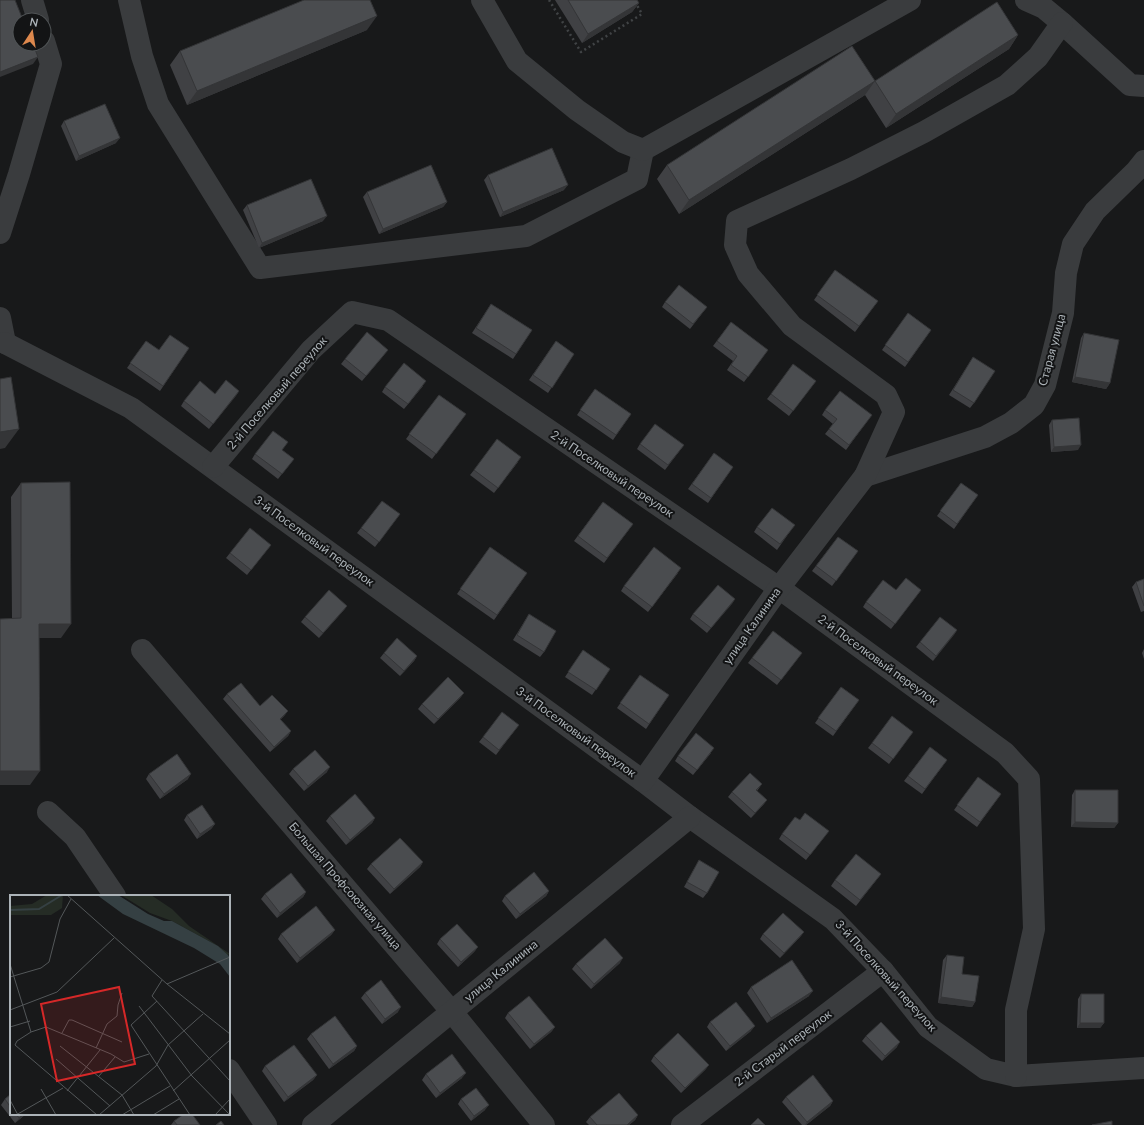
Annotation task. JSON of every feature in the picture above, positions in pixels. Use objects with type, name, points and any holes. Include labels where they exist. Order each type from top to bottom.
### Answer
[{"type":"street","points":[[32,0],[36,12]]},
{"type":"street","points":[[129,0],[142,56],[158,104],[260,268],[526,236],[637,179],[643,150],[910,0]]},
{"type":"street","points":[[482,0],[517,61],[577,110],[623,142],[643,150]]},
{"type":"street","points":[[1026,0],[1044,8],[1130,85],[1144,86]]},
{"type":"street","name":"улица Калинина","points":[[643,781],[779,588],[865,476],[894,412],[886,394],[792,326],[748,274],[735,245],[737,221],[851,169],[924,132],[1007,85],[1038,58],[1062,23]]},
{"type":"street","points":[[0,233],[51,64],[47,52]]},
{"type":"street","name":"Старая улица","points":[[865,476],[985,437],[1011,423],[1034,405],[1045,385],[1063,313],[1066,273],[1073,244],[1095,211],[1136,171],[1144,161]]},
{"type":"street","name":"2-й Поселковый переулок","points":[[213,467],[311,350],[352,312],[388,320],[779,588],[1005,753],[1029,779],[1034,929],[1016,1010],[1016,1076]]},
{"type":"street","points":[[0,318],[3,343]]},
{"type":"street","name":"3-й Поселковый переулок","points":[[3,343],[131,408],[643,781],[690,817],[834,919],[884,971],[928,1027],[986,1069],[1016,1076],[1144,1068]]},
{"type":"street","name":"Большая Профсоюзная улица","points":[[142,650],[452,1012],[544,1125]]},
{"type":"street","points":[[48,812],[76,837],[113,895]]},
{"type":"street","name":"улица Калинина","points":[[313,1125],[690,817]]},
{"type":"street","name":"2-й Старый переулок","points":[[682,1125],[884,971]]},
{"type":"street","points":[[230,1071],[266,1125]]},
{"type":"path","points":[[549,0],[581,52],[642,14],[634,0]]},
{"type":"path","points":[[606,28],[610,34]]},
{"type":"building","points":[[0,0],[15,0],[20,12],[12,12],[12,52],[36,52],[38,57],[0,72]]},
{"type":"building","points":[[304,0],[370,0],[377,16],[197,91],[180,51]]},
{"type":"building","points":[[568,0],[637,0],[639,3],[588,34]]},
{"type":"building","points":[[997,2],[1018,35],[896,114],[875,81]]},
{"type":"building","points":[[852,46],[875,81],[689,200],[667,165]]},
{"type":"building","points":[[105,104],[120,138],[79,156],[64,121]]},
{"type":"building","points":[[552,148],[568,185],[503,212],[488,175]]},
{"type":"building","points":[[431,165],[447,202],[383,229],[367,192]]},
{"type":"building","points":[[311,179],[327,216],[262,243],[247,205]]},
{"type":"building","points":[[835,270],[878,301],[859,326],[817,295]]},
{"type":"building","points":[[679,285],[707,307],[693,324],[665,302]]},
{"type":"building","points":[[491,304],[532,330],[516,354],[476,328]]},
{"type":"building","points":[[908,313],[931,330],[908,362],[885,345]]},
{"type":"building","points":[[731,322],[768,350],[748,377],[731,365],[737,356],[717,341]]},
{"type":"building","points":[[367,332],[388,350],[366,376],[345,359]]},
{"type":"building","points":[[1084,333],[1119,340],[1110,383],[1075,377]]},
{"type":"building","points":[[170,335],[189,348],[163,386],[130,363],[146,341],[159,350]]},
{"type":"building","points":[[556,341],[574,354],[552,388],[533,375]]},
{"type":"building","points":[[973,357],[995,371],[974,403],[953,390]]},
{"type":"building","points":[[404,363],[426,381],[408,404],[385,387]]},
{"type":"building","points":[[793,364],[816,381],[793,411],[771,394]]},
{"type":"building","points":[[11,377],[19,429],[0,432],[0,379]]},
{"type":"building","points":[[226,380],[239,391],[213,424],[184,401],[200,381],[215,394]]},
{"type":"building","points":[[595,389],[631,414],[616,435],[580,410]]},
{"type":"building","points":[[840,391],[872,415],[849,445],[829,429],[837,419],[825,410]]},
{"type":"building","points":[[439,395],[466,414],[436,454],[409,434]]},
{"type":"building","points":[[1079,418],[1081,445],[1054,447],[1052,420]]},
{"type":"building","points":[[655,424],[684,445],[668,465],[640,444]]},
{"type":"building","points":[[273,431],[288,442],[282,450],[294,459],[282,474],[255,454]]},
{"type":"building","points":[[497,439],[521,457],[498,488],[474,470]]},
{"type":"building","points":[[714,453],[733,467],[711,498],[692,484]]},
{"type":"building","points":[[70,482],[71,624],[39,624],[40,771],[0,771],[0,619],[21,618],[21,483]]},
{"type":"building","points":[[961,483],[978,495],[957,524],[940,511]]},
{"type":"building","points":[[382,501],[400,514],[379,542],[361,528]]},
{"type":"building","points":[[603,502],[633,524],[607,558],[578,536]]},
{"type":"building","points":[[772,508],[795,525],[780,544],[757,527]]},
{"type":"building","points":[[250,528],[271,545],[251,570],[230,553]]},
{"type":"building","points":[[838,537],[858,551],[836,581],[816,566]]},
{"type":"building","points":[[490,547],[527,573],[497,615],[460,589]]},
{"type":"building","points":[[654,547],[681,568],[652,607],[624,586]]},
{"type":"building","points":[[906,578],[921,590],[895,624],[866,602],[883,580],[896,590]]},
{"type":"building","points":[[1144,579],[1144,606],[1136,582]]},
{"type":"building","points":[[718,585],[735,599],[711,628],[693,614]]},
{"type":"building","points":[[329,590],[347,606],[323,633],[305,617]]},
{"type":"building","points":[[529,614],[556,631],[544,652],[517,635]]},
{"type":"building","points":[[940,617],[957,630],[936,656],[920,642]]},
{"type":"building","points":[[773,631],[802,653],[781,680],[752,658]]},
{"type":"building","points":[[397,638],[417,656],[404,671],[384,653]]},
{"type":"building","points":[[583,650],[610,669],[596,690],[568,672]]},
{"type":"building","points":[[640,675],[669,695],[649,724],[620,703]]},
{"type":"building","points":[[448,677],[464,693],[438,719],[422,704]]},
{"type":"building","points":[[241,683],[260,706],[272,695],[288,711],[280,719],[291,731],[274,747],[227,694]]},
{"type":"building","points":[[841,687],[859,700],[836,731],[818,718]]},
{"type":"building","points":[[502,712],[519,725],[499,750],[483,737]]},
{"type":"building","points":[[892,716],[913,732],[893,759],[872,743]]},
{"type":"building","points":[[696,733],[714,748],[697,770],[678,756]]},
{"type":"building","points":[[930,747],[947,760],[925,789],[908,776]]},
{"type":"building","points":[[315,750],[330,767],[308,786],[293,769]]},
{"type":"building","points":[[177,754],[191,774],[164,794],[149,774]]},
{"type":"building","points":[[750,773],[762,784],[756,790],[767,800],[755,813],[732,792]]},
{"type":"building","points":[[978,777],[1001,794],[980,822],[957,805]]},
{"type":"building","points":[[1075,790],[1118,790],[1118,823],[1075,822]]},
{"type":"building","points":[[355,794],[375,818],[350,840],[330,816]]},
{"type":"building","points":[[202,805],[215,824],[200,834],[187,815]]},
{"type":"building","points":[[805,813],[829,831],[810,855],[782,834],[795,817],[800,820]]},
{"type":"building","points":[[400,838],[423,862],[394,889],[371,864]]},
{"type":"building","points":[[856,854],[881,874],[860,900],[835,880]]},
{"type":"building","points":[[699,860],[719,872],[707,893],[687,882]]},
{"type":"building","points":[[534,872],[549,891],[520,914],[505,896]]},
{"type":"building","points":[[291,873],[306,892],[280,913],[265,894]]},
{"type":"building","points":[[316,906],[335,930],[300,958],[281,934]]},
{"type":"building","points":[[783,913],[804,932],[784,953],[763,934]]},
{"type":"building","points":[[457,924],[478,947],[461,962],[440,939]]},
{"type":"building","points":[[605,938],[623,958],[594,984],[576,964]]},
{"type":"building","points":[[947,955],[964,957],[962,974],[979,976],[975,1002],[941,997]]},
{"type":"building","points":[[792,960],[813,991],[771,1018],[751,987]]},
{"type":"building","points":[[381,980],[401,1007],[385,1019],[365,993]]},
{"type":"building","points":[[1081,994],[1104,994],[1104,1023],[1080,1023]]},
{"type":"building","points":[[529,996],[555,1027],[534,1044],[508,1013]]},
{"type":"building","points":[[736,1002],[755,1026],[730,1046],[710,1022]]},
{"type":"building","points":[[335,1016],[357,1046],[333,1064],[311,1034]]},
{"type":"building","points":[[881,1022],[900,1042],[885,1056],[866,1036]]},
{"type":"building","points":[[678,1033],[709,1065],[685,1088],[654,1056]]},
{"type":"building","points":[[294,1045],[317,1075],[288,1097],[265,1066]]},
{"type":"building","points":[[452,1054],[466,1073],[440,1093],[426,1074]]},
{"type":"building","points":[[813,1075],[833,1101],[807,1122],[786,1097]]},
{"type":"building","points":[[476,1088],[489,1105],[474,1116],[461,1099]]},
{"type":"building","points":[[619,1093],[638,1115],[627,1125],[597,1125],[590,1117]]},
{"type":"building","points":[[10,1095],[10,1106],[5,1099]]},
{"type":"building","points":[[183,1115],[193,1115],[200,1125],[177,1125],[174,1121]]},
{"type":"building","points":[[758,1118],[765,1125],[751,1125]]},
{"type":"building","points":[[221,1121],[224,1125],[216,1125]]},
{"type":"building","points":[[1112,1121],[1112,1125],[1092,1125]]}]
